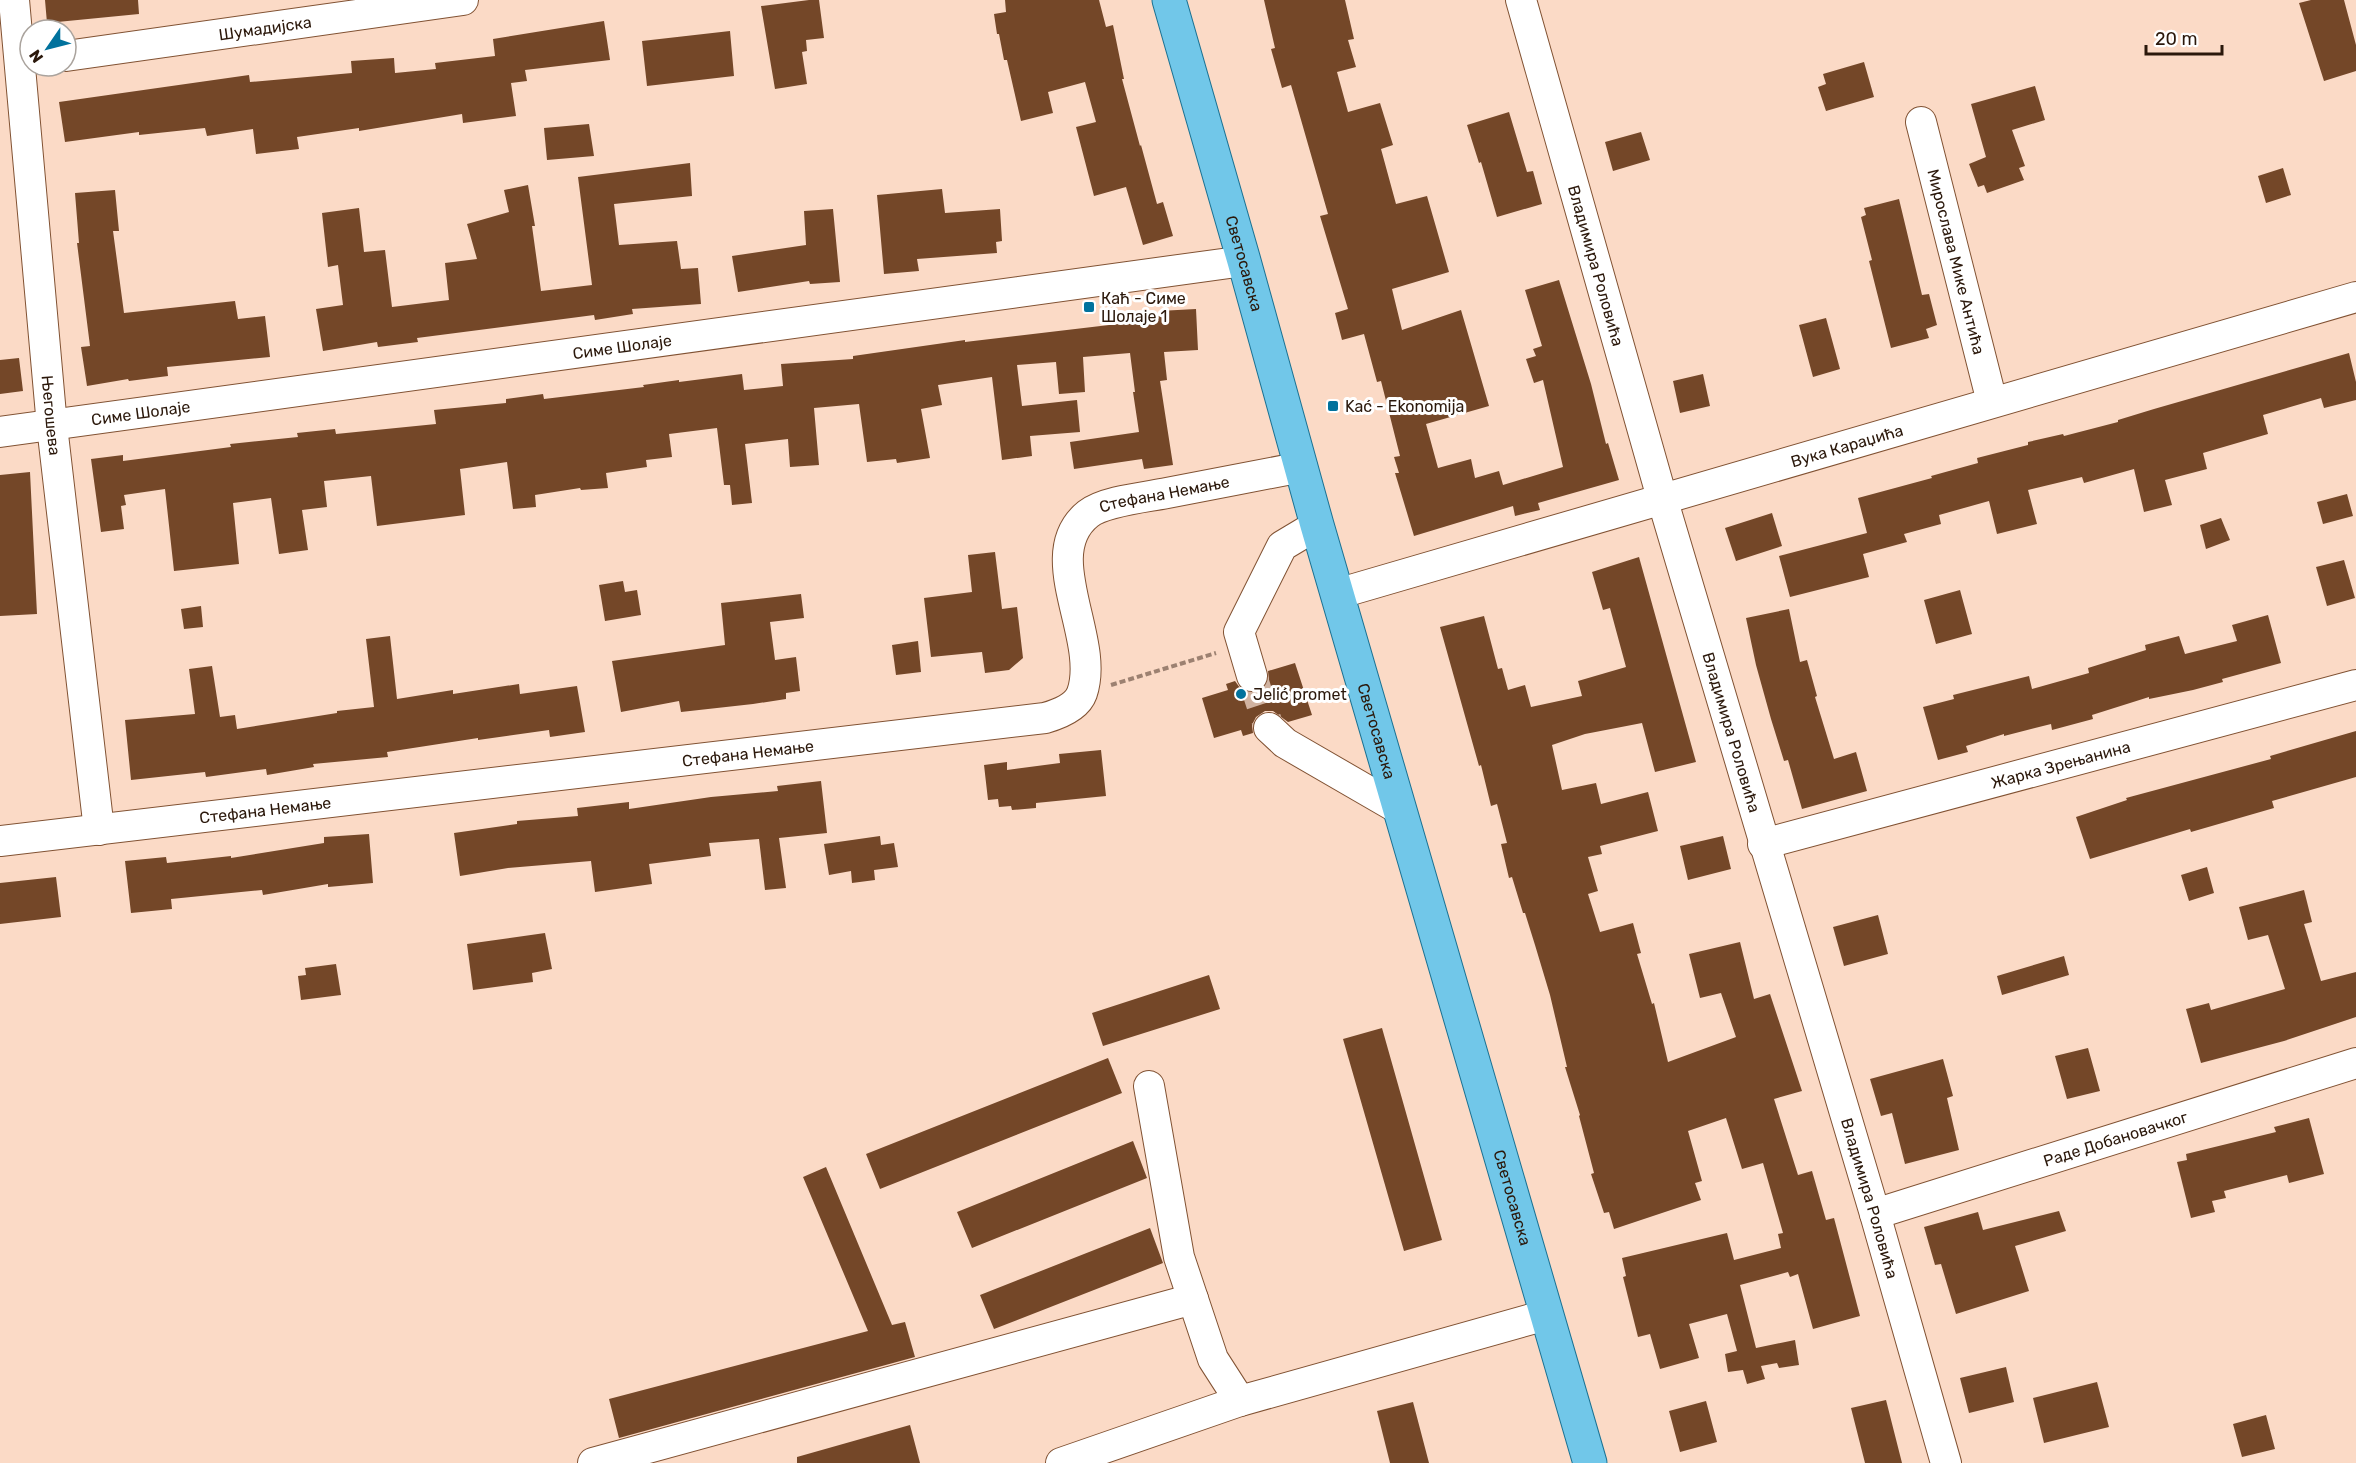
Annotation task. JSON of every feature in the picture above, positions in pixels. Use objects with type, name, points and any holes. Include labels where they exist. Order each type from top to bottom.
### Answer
[{"type":"main road","name":"Светосавска","points":[[1169,0],[1317,525],[1590,1463]]},
{"type":"street","name":"Његошева","points":[[14,0],[17,62],[52,426],[99,830]]},
{"type":"street","name":"Шумадијска","points":[[78,54],[463,0]]},
{"type":"street","name":"Владимира Роловића","points":[[1521,0],[1662,498],[1763,844],[1875,1214],[1946,1463]]},
{"type":"street","name":"Мирослава Мике Антића","points":[[1921,122],[1992,402]]},
{"type":"street","name":"Симе Шолаје","points":[[0,432],[1244,261]]},
{"type":"street","name":"Вука Караџића","points":[[1337,594],[2356,297]]},
{"type":"street","name":"Стефана Немање","points":[[0,841],[1046,718],[1067,709],[1082,693],[1084,651],[1067,552],[1073,531],[1090,512],[1120,502],[1302,467]]},
{"type":"street","points":[[1252,676],[1239,632],[1282,546],[1317,525]]},
{"type":"street","name":"Жарка Зрењанина","points":[[1763,844],[2356,685]]},
{"type":"street","points":[[1269,728],[1284,743],[1399,809]]},
{"type":"street","name":"Раде Добановачког","points":[[1875,1214],[2356,1063]]},
{"type":"street","points":[[1149,1086],[1179,1257],[1214,1359],[1240,1401]]},
{"type":"street","points":[[593,1463],[1193,1299]]},
{"type":"street","points":[[1061,1463],[1240,1401],[1546,1315]]},
{"type":"path","points":[[1082,693],[1243,645]]},
{"type":"building","points":[[45,0],[138,0],[139,14],[78,20],[78,18],[47,18]]},
{"type":"building","points":[[819,0],[824,38],[806,40],[807,51],[802,52],[807,84],[775,89],[761,6]]},
{"type":"building","points":[[1005,0],[1099,0],[1106,27],[1113,25],[1124,79],[1122,79],[1140,146],[1157,204],[1163,202],[1173,236],[1143,245],[1126,187],[1094,196],[1076,127],[1096,122],[1085,82],[1048,92],[1053,113],[1021,121],[1007,60],[1004,60],[999,34],[997,34],[994,14],[1006,12]]},
{"type":"building","points":[[1264,0],[1345,0],[1354,39],[1348,40],[1356,67],[1337,72],[1348,112],[1380,103],[1393,145],[1381,149],[1396,204],[1427,196],[1449,272],[1392,289],[1402,330],[1461,310],[1489,406],[1426,424],[1438,468],[1471,459],[1475,478],[1499,471],[1503,485],[1563,467],[1543,380],[1534,383],[1526,359],[1536,356],[1533,349],[1542,346],[1525,290],[1559,280],[1591,384],[1606,444],[1608,443],[1619,480],[1538,503],[1540,510],[1515,516],[1513,506],[1414,536],[1395,473],[1399,473],[1394,457],[1400,456],[1381,381],[1377,382],[1364,334],[1342,340],[1335,313],[1348,309],[1320,216],[1328,214],[1291,85],[1282,88],[1271,49],[1275,48]]},
{"type":"building","points":[[2311,0],[2344,0],[2356,45],[2356,71],[2324,81],[2299,3]]},
{"type":"building","points":[[604,21],[610,60],[525,70],[527,81],[511,83],[516,116],[463,123],[462,114],[359,131],[359,128],[297,137],[299,149],[256,154],[253,129],[207,136],[205,128],[139,135],[139,132],[65,142],[59,102],[249,75],[250,82],[352,73],[351,61],[394,58],[395,73],[436,69],[435,63],[495,56],[493,39]]},
{"type":"building","points":[[730,31],[734,76],[647,86],[642,41]]},
{"type":"building","points":[[1864,62],[1874,97],[1826,111],[1818,87],[1826,84],[1823,74]]},
{"type":"building","points":[[2035,86],[2045,120],[2012,130],[2025,166],[2019,168],[2024,180],[1987,193],[1984,185],[1978,187],[1969,164],[1986,157],[1971,104]]},
{"type":"building","points":[[1509,112],[1527,172],[1533,171],[1542,204],[1497,217],[1481,162],[1479,163],[1467,125]]},
{"type":"building","points":[[589,124],[594,156],[547,160],[544,128]]},
{"type":"building","points":[[1641,132],[1650,160],[1613,171],[1605,142]]},
{"type":"building","points":[[690,163],[692,196],[614,204],[619,245],[677,241],[681,269],[698,268],[701,304],[632,309],[633,314],[595,320],[594,315],[417,338],[418,342],[378,347],[377,342],[323,351],[316,309],[343,305],[338,265],[328,267],[322,213],[359,208],[364,252],[385,250],[392,307],[449,300],[445,263],[477,259],[467,224],[509,212],[504,190],[528,185],[535,226],[532,226],[541,291],[592,285],[578,177]]},
{"type":"building","points":[[2283,168],[2291,195],[2266,203],[2258,176]]},
{"type":"building","points":[[942,189],[945,213],[1000,209],[1002,241],[996,242],[997,253],[917,259],[919,271],[884,274],[877,195]]},
{"type":"building","points":[[115,190],[119,231],[113,231],[124,313],[235,301],[238,319],[265,316],[270,357],[167,367],[168,376],[129,381],[128,379],[87,386],[81,347],[90,346],[77,243],[79,243],[75,193]]},
{"type":"building","points":[[1899,199],[1922,295],[1929,294],[1937,325],[1926,329],[1929,338],[1891,348],[1869,261],[1872,260],[1861,217],[1866,215],[1864,208]]},
{"type":"building","points":[[833,209],[840,282],[810,284],[809,281],[738,292],[732,256],[806,245],[804,211]]},
{"type":"building","points":[[1196,309],[1198,350],[1164,352],[1167,380],[1160,381],[1173,465],[1144,469],[1142,459],[1074,469],[1070,442],[1139,432],[1130,353],[1083,357],[1085,392],[1059,394],[1056,362],[1017,365],[1022,406],[1077,400],[1080,432],[1030,436],[1032,456],[1002,460],[992,377],[938,385],[942,405],[921,409],[930,458],[897,463],[896,459],[867,462],[859,404],[814,408],[819,465],[790,467],[788,439],[745,444],[752,503],[732,505],[730,485],[724,485],[717,428],[669,434],[672,457],[646,460],[647,467],[606,473],[608,488],[581,490],[580,488],[535,495],[536,507],[513,509],[507,462],[460,469],[465,515],[377,526],[371,476],[324,481],[327,507],[302,510],[308,550],[279,554],[271,498],[233,503],[239,564],[174,571],[165,489],[124,495],[126,505],[121,506],[124,529],[101,532],[91,459],[123,455],[123,461],[231,447],[230,444],[298,437],[297,433],[335,429],[336,434],[436,424],[434,410],[506,403],[506,399],[543,394],[544,399],[644,387],[643,385],[679,380],[679,382],[742,374],[744,390],[783,386],[781,364],[853,359],[853,356],[965,340],[965,342],[1126,323],[1159,316],[1159,311]]},
{"type":"building","points":[[1826,318],[1840,369],[1813,377],[1799,325]]},
{"type":"building","points":[[2349,353],[2356,382],[2356,400],[2324,408],[2321,398],[2263,415],[2268,434],[2203,453],[2207,469],[2165,480],[2172,505],[2144,512],[2134,469],[2084,483],[2082,477],[2028,490],[2037,524],[1997,534],[1989,501],[1939,515],[1941,524],[1904,534],[1907,542],[1863,554],[1869,577],[1790,597],[1779,556],[1867,533],[1858,498],[1978,463],[1977,458],[2028,445],[2028,442],[2063,434],[2064,436],[2118,422],[2118,420],[2154,409]]},
{"type":"building","points":[[19,358],[23,391],[0,394],[0,360]]},
{"type":"building","points":[[1703,374],[1710,406],[1680,413],[1673,381]]},
{"type":"building","points":[[30,472],[37,614],[0,616],[0,475]]},
{"type":"building","points":[[2347,494],[2353,516],[2323,524],[2317,502]]},
{"type":"building","points":[[1772,513],[1782,546],[1736,561],[1725,528]]},
{"type":"building","points":[[2221,518],[2230,540],[2206,549],[2200,525]]},
{"type":"building","points":[[995,552],[1002,609],[1017,607],[1023,658],[1009,670],[985,673],[982,652],[931,657],[924,598],[972,592],[968,555]]},
{"type":"building","points":[[1639,557],[1696,762],[1655,772],[1642,723],[1585,734],[1552,745],[1562,790],[1596,783],[1601,804],[1648,792],[1658,831],[1600,846],[1602,854],[1588,857],[1598,891],[1588,894],[1600,932],[1633,923],[1641,953],[1637,954],[1652,1004],[1654,1003],[1668,1062],[1736,1037],[1721,993],[1700,998],[1689,954],[1740,942],[1754,999],[1770,994],[1802,1091],[1774,1099],[1798,1175],[1812,1171],[1826,1220],[1834,1218],[1860,1316],[1813,1329],[1798,1274],[1790,1277],[1788,1272],[1740,1285],[1756,1348],[1795,1340],[1799,1365],[1779,1368],[1777,1363],[1761,1366],[1765,1379],[1747,1384],[1743,1370],[1728,1372],[1725,1354],[1737,1351],[1727,1314],[1689,1324],[1699,1358],[1660,1369],[1650,1334],[1638,1337],[1623,1277],[1626,1276],[1622,1258],[1727,1233],[1734,1260],[1781,1248],[1778,1234],[1783,1233],[1763,1163],[1742,1169],[1726,1118],[1688,1131],[1702,1181],[1695,1183],[1701,1200],[1614,1229],[1609,1212],[1604,1213],[1591,1174],[1594,1173],[1580,1115],[1565,1067],[1567,1067],[1550,995],[1525,913],[1523,913],[1512,877],[1509,878],[1501,844],[1507,843],[1497,804],[1491,806],[1440,627],[1484,616],[1498,669],[1502,668],[1508,690],[1525,685],[1531,707],[1582,696],[1578,681],[1626,667],[1610,608],[1603,610],[1592,572]]},
{"type":"building","points":[[2344,560],[2355,598],[2327,606],[2316,567]]},
{"type":"building","points":[[623,581],[625,592],[637,590],[641,615],[605,621],[599,585]]},
{"type":"building","points":[[1960,590],[1972,634],[1936,644],[1924,600]]},
{"type":"building","points":[[801,594],[804,618],[770,622],[775,660],[796,657],[800,691],[786,693],[786,699],[753,704],[681,712],[679,701],[621,712],[612,661],[725,645],[721,603]]},
{"type":"building","points":[[201,606],[203,627],[184,629],[181,609]]},
{"type":"building","points":[[1789,609],[1800,662],[1807,660],[1817,696],[1815,697],[1834,759],[1856,752],[1867,791],[1802,809],[1788,760],[1784,761],[1771,719],[1746,618]]},
{"type":"building","points":[[2268,615],[2281,663],[2222,679],[2223,682],[2193,690],[2149,699],[2149,697],[2092,715],[2093,719],[2052,730],[2051,724],[2004,736],[2004,734],[1966,746],[1968,752],[1938,760],[1923,707],[1954,699],[1953,695],[2029,676],[2032,689],[2089,673],[2088,668],[2146,650],[2145,645],[2179,636],[2185,654],[2237,641],[2232,625]]},
{"type":"building","points":[[390,636],[397,699],[453,690],[453,694],[519,684],[520,694],[577,686],[585,732],[550,737],[549,730],[478,740],[478,738],[387,752],[388,757],[313,764],[314,767],[267,775],[266,769],[206,777],[205,772],[131,780],[125,720],[195,714],[189,669],[212,666],[220,717],[235,715],[237,729],[337,713],[337,711],[374,707],[366,639]]},
{"type":"building","points":[[918,641],[921,672],[896,675],[892,645]]},
{"type":"building","points":[[1295,663],[1312,715],[1288,722],[1273,711],[1265,711],[1256,717],[1252,725],[1253,733],[1243,736],[1241,730],[1214,738],[1202,698],[1228,690],[1226,684],[1235,681],[1247,693],[1257,692],[1269,681],[1268,671]]},
{"type":"building","points":[[2356,731],[2356,777],[2272,801],[2274,808],[2191,832],[2190,829],[2090,859],[2076,817],[2127,800],[2126,798],[2271,759],[2270,756]]},
{"type":"building","points":[[1101,750],[1106,796],[1036,803],[1036,808],[1012,810],[1011,806],[999,807],[998,799],[988,800],[984,765],[1007,762],[1007,770],[1060,763],[1059,754]]},
{"type":"building","points":[[821,781],[827,833],[779,838],[786,888],[765,890],[759,839],[709,843],[711,856],[649,864],[652,884],[595,892],[591,861],[508,868],[460,876],[454,833],[517,824],[517,821],[578,816],[577,808],[629,802],[629,809],[711,797],[778,791],[777,786]]},
{"type":"building","points":[[369,834],[373,883],[328,887],[328,884],[263,895],[262,890],[171,899],[172,909],[131,913],[125,861],[166,857],[167,863],[231,856],[231,858],[324,843],[324,837]]},
{"type":"building","points":[[880,836],[881,845],[894,843],[898,867],[874,870],[875,880],[852,883],[851,871],[829,875],[824,844]]},
{"type":"building","points":[[1723,836],[1731,869],[1688,880],[1680,846]]},
{"type":"building","points":[[2207,867],[2214,893],[2189,901],[2181,875]]},
{"type":"building","points":[[56,877],[61,917],[0,924],[0,883]]},
{"type":"building","points":[[2304,890],[2312,922],[2304,924],[2321,981],[2356,972],[2356,1017],[2284,1041],[2201,1063],[2186,1009],[2209,1003],[2211,1010],[2285,989],[2268,935],[2248,940],[2239,907]]},
{"type":"building","points":[[1878,915],[1888,954],[1844,966],[1833,927]]},
{"type":"building","points":[[545,933],[552,969],[532,973],[533,982],[473,990],[467,944]]},
{"type":"building","points":[[2064,956],[2069,975],[2002,995],[1997,976]]},
{"type":"building","points":[[336,964],[341,995],[301,1000],[298,976],[306,975],[305,968]]},
{"type":"building","points":[[1209,975],[1220,1009],[1103,1046],[1092,1013]]},
{"type":"building","points":[[1382,1028],[1442,1240],[1404,1251],[1343,1039]]},
{"type":"building","points":[[2088,1048],[2100,1091],[2067,1099],[2055,1056]]},
{"type":"building","points":[[1108,1058],[1122,1093],[880,1189],[866,1154]]},
{"type":"building","points":[[1943,1059],[1953,1096],[1947,1098],[1959,1150],[1905,1164],[1892,1113],[1881,1116],[1870,1079]]},
{"type":"building","points":[[2309,1118],[2324,1174],[2289,1183],[2287,1175],[2224,1191],[2226,1198],[2212,1201],[2215,1212],[2191,1218],[2177,1162],[2187,1160],[2186,1154],[2276,1132],[2274,1127]]},
{"type":"building","points":[[1133,1141],[1147,1178],[972,1248],[957,1212]]},
{"type":"building","points":[[826,1167],[892,1325],[905,1322],[915,1357],[619,1438],[609,1399],[868,1331],[803,1177]]},
{"type":"building","points":[[2059,1211],[2066,1231],[2015,1246],[2029,1291],[1956,1314],[1941,1264],[1935,1265],[1924,1227],[1978,1212],[1983,1230]]},
{"type":"building","points":[[1150,1228],[1163,1263],[994,1329],[980,1295]]},
{"type":"building","points":[[2006,1367],[2014,1402],[1969,1413],[1960,1378]]},
{"type":"building","points":[[2097,1382],[2109,1427],[2044,1443],[2033,1398]]},
{"type":"building","points":[[1886,1400],[1902,1463],[1865,1463],[1851,1408]]},
{"type":"building","points":[[1706,1401],[1717,1442],[1680,1452],[1669,1411]]},
{"type":"building","points":[[1413,1402],[1429,1463],[1390,1463],[1377,1411]]},
{"type":"building","points":[[2266,1415],[2275,1449],[2242,1457],[2233,1424]]},
{"type":"building","points":[[910,1425],[920,1463],[797,1463],[797,1457]]},
{"type":"tunnel","points":[[1252,676],[1269,728]]},
{"type":"place","name":"Каћ - Симе Шолаје 1","points":[[1089,307]]},
{"type":"place","name":"Kać - Ekonomija","points":[[1333,406]]},
{"type":"place","name":"Jelić promet","points":[[1241,694]]}]
